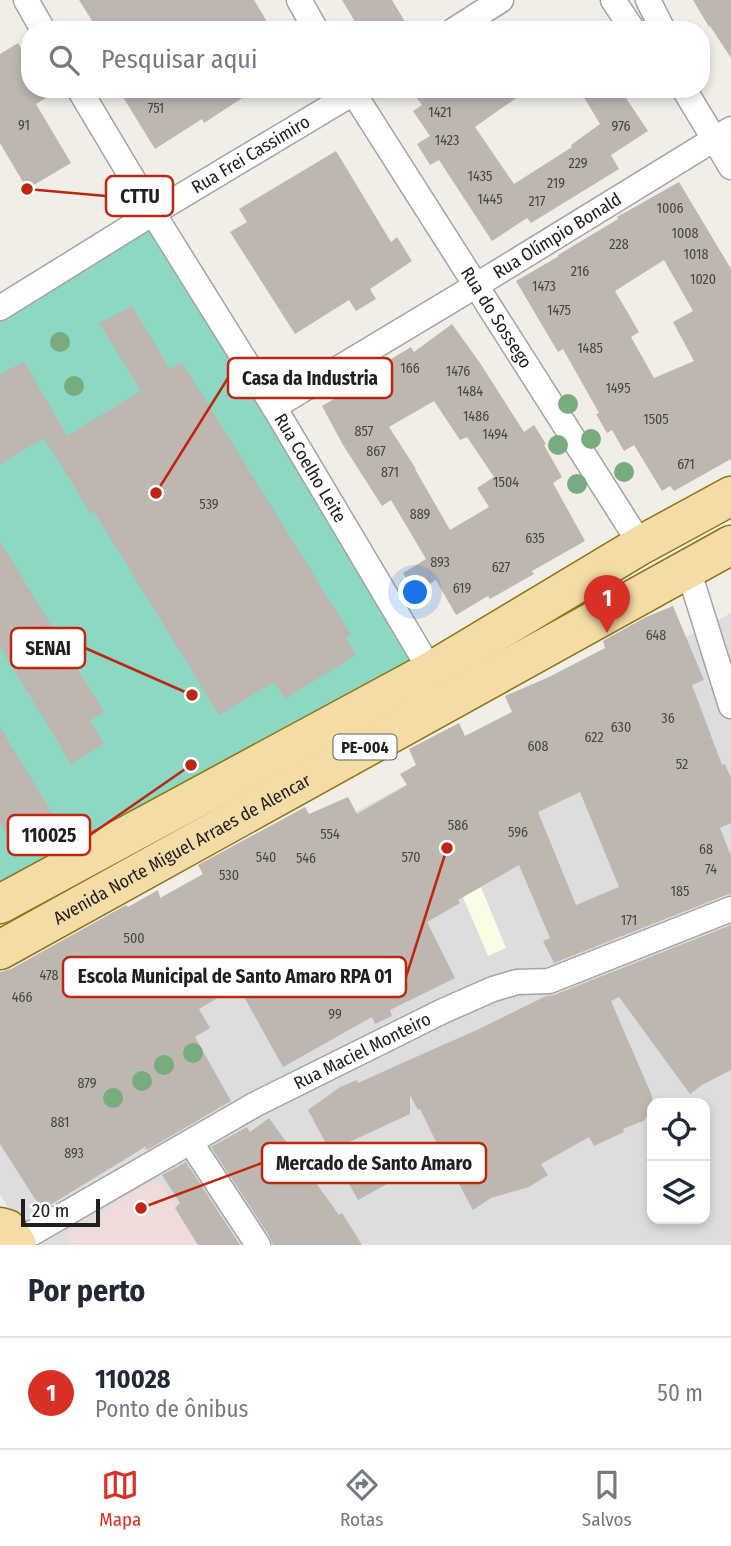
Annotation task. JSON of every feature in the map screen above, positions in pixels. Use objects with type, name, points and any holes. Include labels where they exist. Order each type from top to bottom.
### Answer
[{"type":"main road","name":"Avenida Norte Miguel Arraes de Alencar","points":[[0,904],[431,671],[641,545],[731,496]]},
{"type":"main road","name":"Avenida Norte Miguel Arraes de Alencar","points":[[0,950],[731,545]]},
{"type":"street","points":[[26,0],[38,21]]},
{"type":"street","points":[[299,0],[311,21]]},
{"type":"street","points":[[468,21],[501,0]]},
{"type":"street","points":[[613,0],[627,21]]},
{"type":"street","points":[[648,0],[658,21]]},
{"type":"street","name":"Rua Coelho Leite","points":[[84,98],[274,407],[431,671]]},
{"type":"street","name":"Rua Frei Cassimiro","points":[[0,308],[343,98]]},
{"type":"street","name":"Rua do Sossego","points":[[359,98],[641,545]]},
{"type":"street","points":[[692,98],[723,134],[731,167]]},
{"type":"street","name":"Rua Olímpio Bonald","points":[[274,407],[723,134]]},
{"type":"street","points":[[688,569],[731,706]]},
{"type":"street","name":"Rua Maciel Monteiro","points":[[11,1238],[191,1143],[256,1104],[443,1011],[493,989],[517,982],[549,981],[731,909]]},
{"type":"street","points":[[191,1143],[258,1245]]},
{"type":"shaded area","points":[[731,613],[731,1245],[29,1245],[0,1194],[0,1000]]},
{"type":"shaded area","points":[[481,887],[506,948],[488,956],[462,895]]},
{"type":"shaded area","points":[[152,1181],[161,1184],[197,1245],[70,1245],[67,1240],[69,1232]]},
{"type":"green space","points":[[152,224],[415,666],[0,898],[0,321]]},
{"type":"building","points":[[79,0],[254,0],[267,21],[92,21]]},
{"type":"building","points":[[342,0],[392,0],[405,21],[355,21]]},
{"type":"building","points":[[693,0],[731,0],[731,58],[710,26],[710,21],[705,21]]},
{"type":"building","points":[[18,43],[21,48],[21,98],[46,98],[36,104],[71,163],[27,189],[0,143],[0,54]]},
{"type":"building","points":[[124,98],[242,98],[204,123],[202,119],[155,149]]},
{"type":"building","points":[[417,98],[516,98],[475,127],[514,184],[572,147],[571,145],[600,124],[584,98],[626,98],[648,131],[611,155],[619,169],[531,223],[527,218],[492,241],[439,160],[430,165],[417,144],[430,136],[413,111],[422,105]]},
{"type":"building","points":[[336,151],[391,242],[397,237],[412,261],[370,289],[376,299],[356,311],[349,300],[295,334],[230,232],[247,222],[239,209]]},
{"type":"building","points":[[679,182],[731,269],[731,459],[674,491],[670,486],[662,491],[634,445],[624,451],[612,430],[607,433],[596,414],[599,413],[563,349],[558,352],[516,281],[618,219],[617,217]],"holes":[[[664,260],[693,311],[673,322],[694,361],[654,378],[631,337],[639,332],[615,291]]]},
{"type":"building","points":[[132,306],[170,369],[182,362],[351,635],[346,638],[356,655],[285,699],[274,682],[219,715],[94,512],[91,514],[44,438],[0,464],[0,375],[24,361],[67,436],[141,391],[99,323]]},
{"type":"building","points":[[452,324],[524,432],[534,425],[546,444],[544,445],[562,477],[553,483],[585,541],[532,571],[534,574],[456,615],[436,580],[415,593],[403,573],[426,559],[391,500],[382,506],[322,406],[373,376],[370,372],[411,347],[414,352]],"holes":[[[434,401],[460,440],[467,437],[494,477],[477,488],[489,507],[450,530],[389,427]]]},
{"type":"building","points":[[0,541],[104,712],[90,721],[104,744],[71,764],[0,647]]},
{"type":"building","points":[[673,606],[704,680],[692,685],[722,765],[725,764],[731,778],[731,823],[720,828],[731,856],[731,894],[554,963],[543,941],[550,938],[519,865],[458,900],[460,903],[427,922],[455,978],[390,1010],[392,1016],[375,1024],[372,1017],[283,1067],[238,986],[199,1009],[210,1028],[195,1037],[231,1101],[147,1150],[145,1147],[42,1210],[0,1144],[0,972],[11,969],[158,890],[160,898],[203,874],[198,865],[305,807],[309,814],[348,797],[357,814],[407,785],[400,774],[416,765],[409,749],[459,723],[465,736],[512,712],[505,696],[605,648],[603,641],[646,617]],"holes":[[[580,792],[619,887],[576,905],[538,812]]]},
{"type":"building","points":[[0,727],[59,824],[15,850],[0,823]]},
{"type":"building","points":[[731,925],[731,1070],[690,1094],[619,997],[611,1001],[652,1096],[647,1098],[647,1117],[623,1129],[624,1132],[594,1146],[589,1137],[541,1164],[548,1175],[529,1187],[491,1198],[473,1210],[410,1095],[410,1114],[330,1151],[308,1110],[340,1087],[357,1080],[358,1083],[546,996]]},
{"type":"building","points":[[269,1118],[339,1215],[342,1213],[362,1245],[273,1245],[211,1147],[247,1127],[250,1132]]},
{"type":"building","points":[[331,1152],[370,1154],[387,1184],[358,1200]]},
{"type":"building","points":[[186,1162],[240,1245],[198,1245],[175,1208],[180,1203],[162,1175]]},
{"type":"place","name":"CTTU","points":[[27,189]]},
{"type":"place","name":"Casa da Industria","points":[[156,493]]},
{"type":"place","name":"110028","points":[[607,633]]},
{"type":"place","name":"SENAI","points":[[192,695]]},
{"type":"place","name":"110025","points":[[191,765]]},
{"type":"place","name":"Escola Municipal de Santo Amaro RPA 01","points":[[447,848]]},
{"type":"place","name":"Mercado de Santo Amaro","points":[[141,1208]]}]
